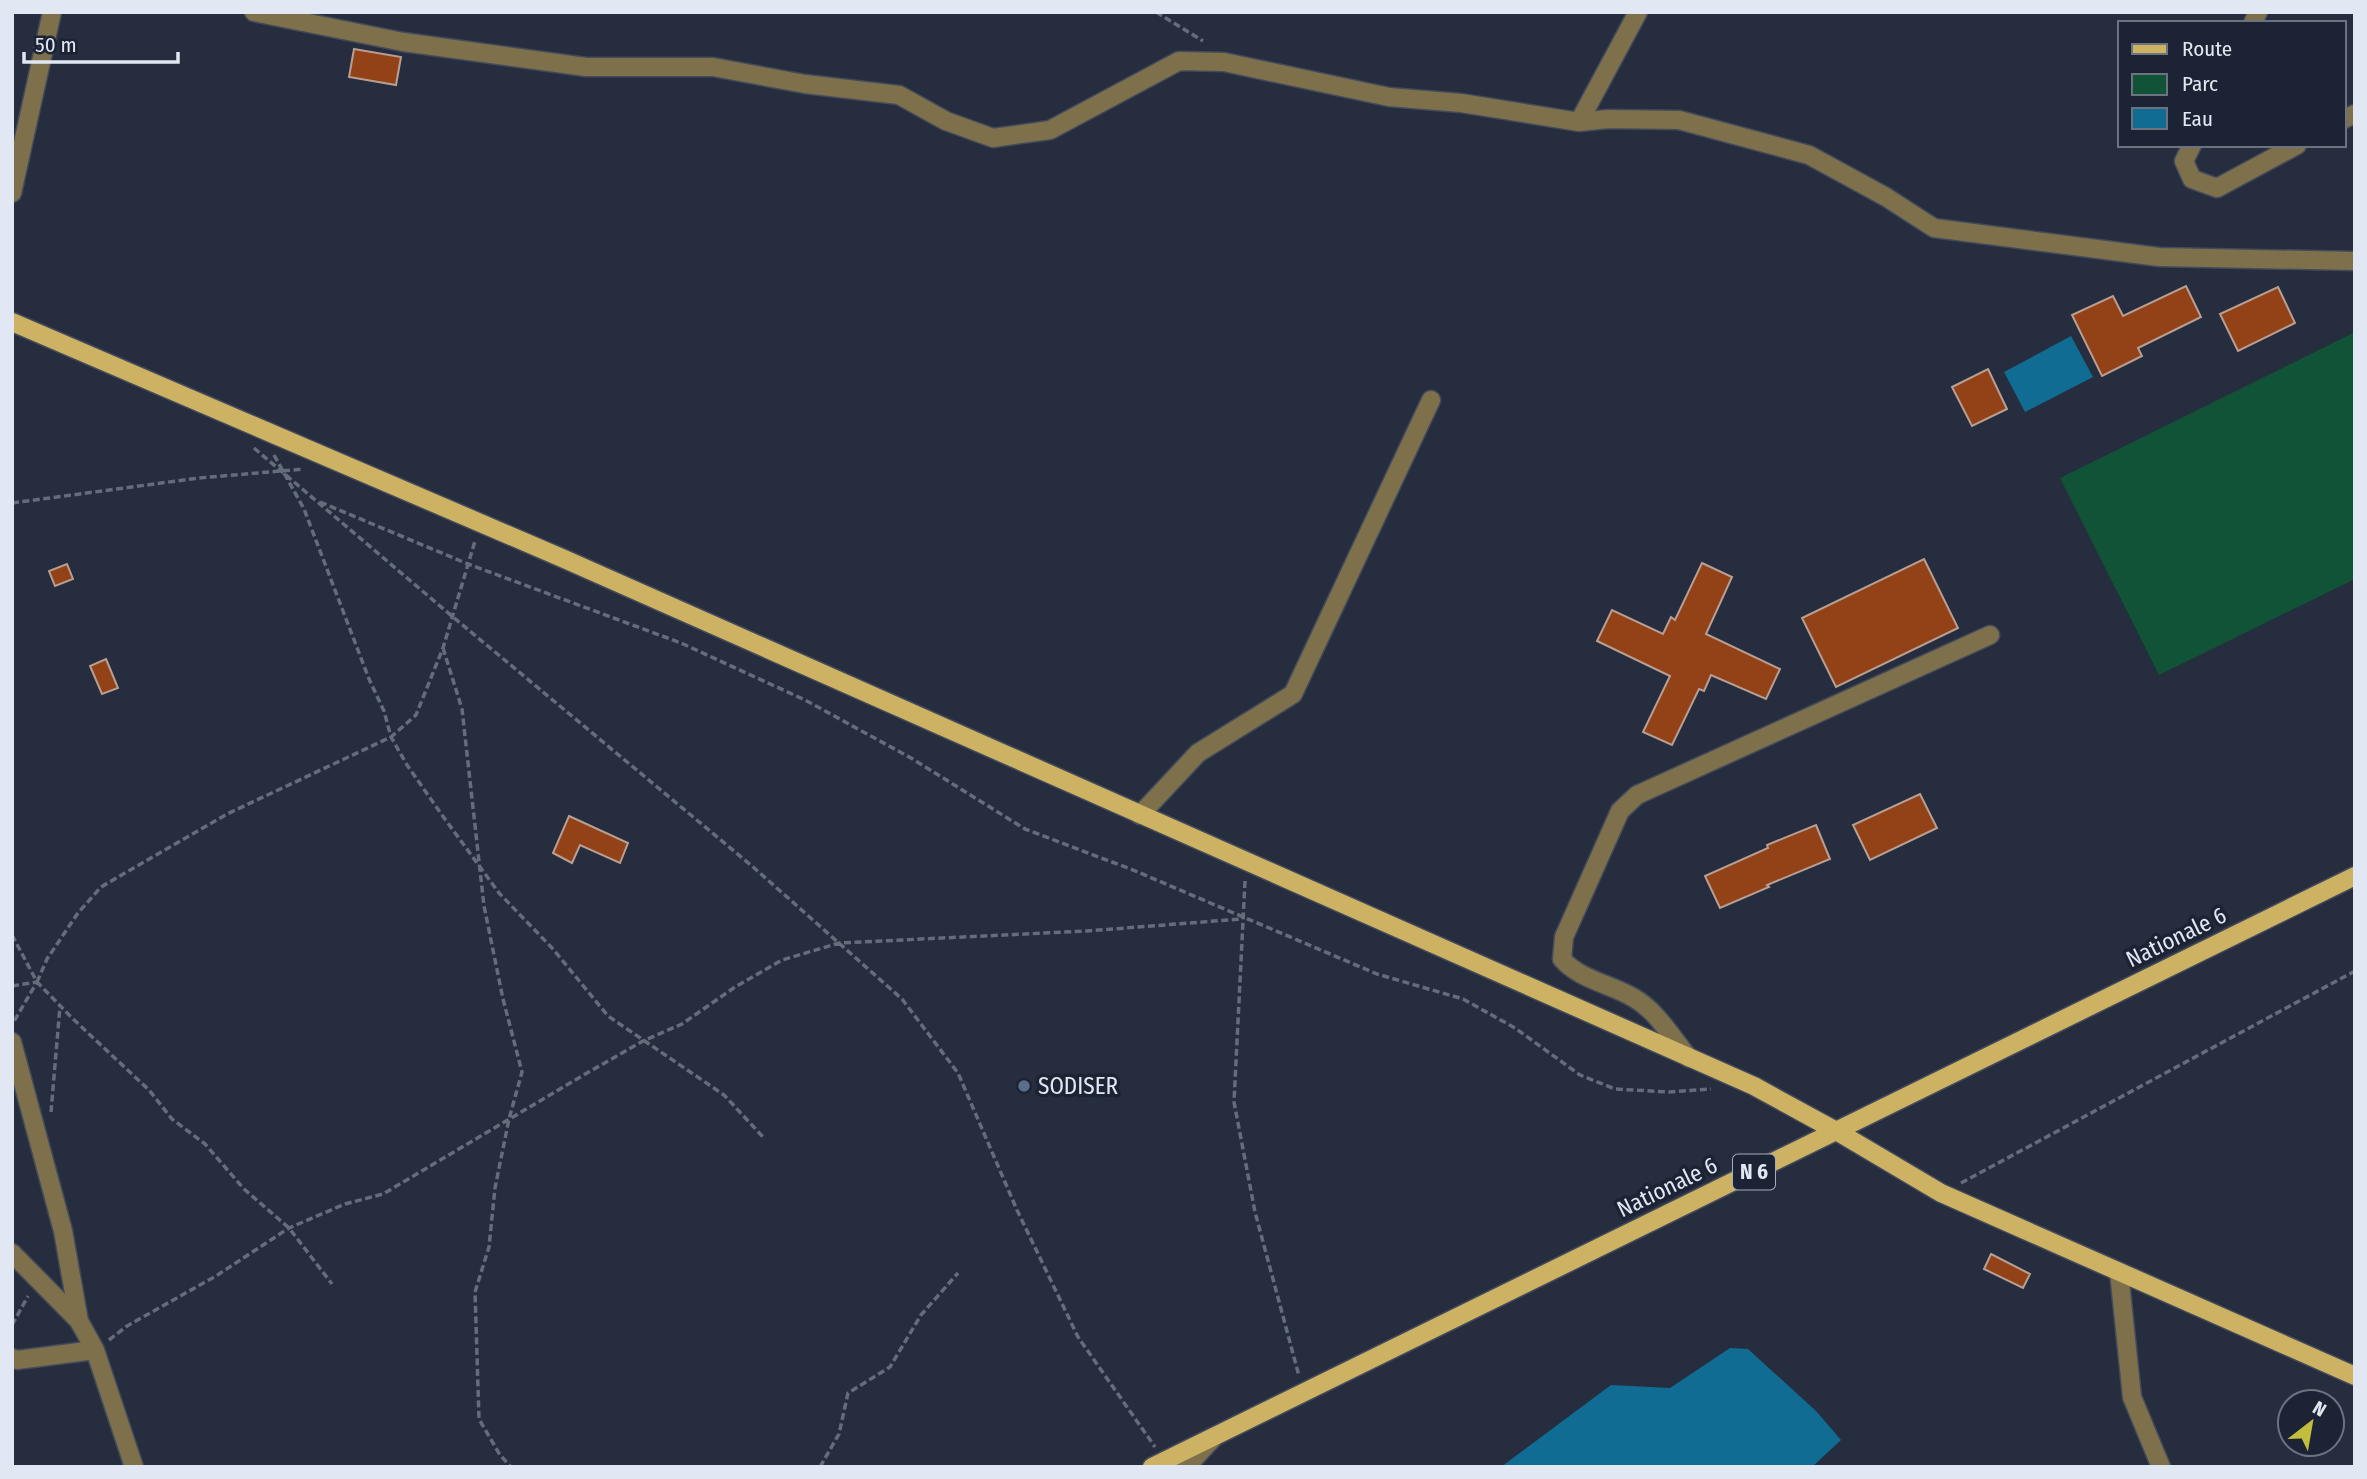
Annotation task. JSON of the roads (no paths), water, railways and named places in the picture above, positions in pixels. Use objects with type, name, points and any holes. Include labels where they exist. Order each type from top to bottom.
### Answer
[{"type":"main road","points":[[12,321],[480,523],[1754,1086],[1941,1193],[2355,1376]]},
{"type":"main road","name":"Nationale 6","points":[[1158,1464],[2355,876]]},
{"type":"street","points":[[12,192],[51,12]]},
{"type":"street","points":[[254,12],[403,42],[586,67],[713,67],[805,85],[899,95],[946,121],[993,138],[1050,130],[1179,61],[1224,62],[1389,97],[1461,103],[1580,122],[1608,119],[1679,120],[1809,155],[1934,228],[2159,257],[2355,261]]},
{"type":"street","points":[[1580,122],[1638,12]]},
{"type":"street","points":[[2191,147],[2184,161],[2192,179],[2217,188],[2293,147]]},
{"type":"street","points":[[1140,815],[1198,753],[1293,694],[1431,400]]},
{"type":"street","points":[[1689,1058],[1656,1016],[1635,998],[1570,968],[1562,959],[1564,937],[1620,811],[1637,795],[1990,635]]},
{"type":"street","points":[[12,1042],[63,1231],[79,1321]]},
{"type":"street","points":[[12,1253],[79,1321],[95,1350],[134,1467]]},
{"type":"street","points":[[2119,1272],[2132,1397],[2161,1467]]},
{"type":"street","points":[[14,1360],[95,1350]]},
{"type":"street","points":[[1186,1467],[1216,1435]]},
{"type":"water","points":[[2071,336],[2093,377],[2025,412],[2004,372]]},
{"type":"water","points":[[1730,1348],[1748,1349],[1816,1411],[1841,1440],[1812,1467],[1501,1467],[1611,1385],[1670,1388]]},
{"type":"place","name":"SODISER","points":[[1024,1086]]}]
